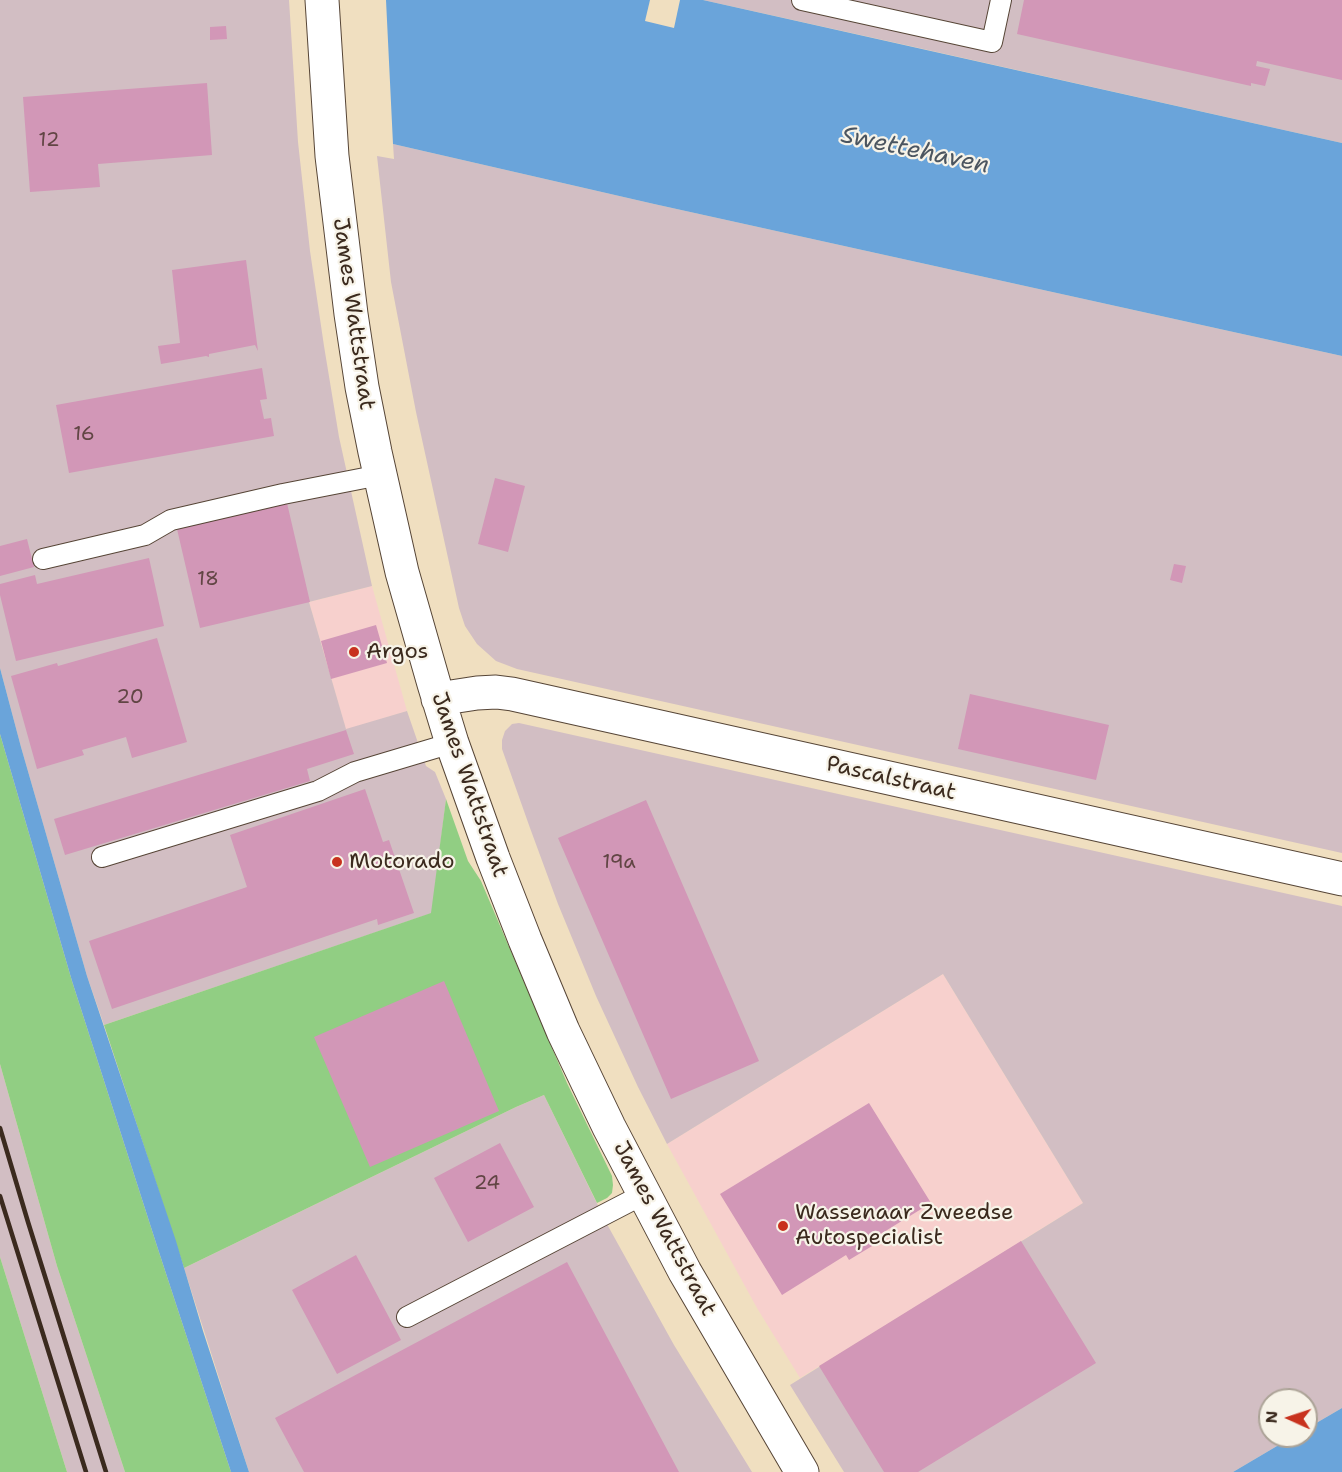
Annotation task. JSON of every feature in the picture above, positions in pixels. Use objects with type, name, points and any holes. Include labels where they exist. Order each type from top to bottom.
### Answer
[{"type":"street","name":"James Wattstraat","points":[[322,0],[332,156],[362,387],[402,572],[452,743],[525,940],[609,1127],[685,1272],[802,1472]]},
{"type":"street","name":"Pascalstraat","points":[[438,699],[477,693],[512,694],[1342,879]]},
{"type":"lane","points":[[802,0],[992,42],[1001,0]]},
{"type":"lane","points":[[43,559],[145,535],[171,520],[283,494],[380,475]]},
{"type":"lane","points":[[102,857],[318,791],[355,772],[452,743]]},
{"type":"lane","points":[[407,1317],[644,1194]]},
{"type":"shaded area","points":[[0,0],[289,0],[298,142],[310,251],[339,437],[372,586],[309,602],[346,729],[407,711],[426,766],[435,772],[446,799],[432,913],[104,1025],[87,976],[0,668]]},
{"type":"shaded area","points":[[703,0],[1342,0],[1342,143],[910,46]]},
{"type":"shaded area","points":[[393,144],[1342,356],[1342,853],[517,669],[496,661],[477,644],[465,626],[459,608],[416,412],[391,282],[377,156],[394,159]]},
{"type":"shaded area","points":[[372,586],[407,711],[346,730],[309,602]]},
{"type":"shaded area","points":[[519,723],[1342,906],[1342,1408],[1318,1422],[1318,1388],[1258,1388],[1258,1448],[1274,1448],[1233,1472],[844,1472],[790,1385],[1083,1203],[943,974],[667,1144],[596,996],[558,904],[502,749],[505,731],[512,724]]},
{"type":"shaded area","points":[[943,974],[1083,1203],[800,1378],[757,1308],[667,1144]]},
{"type":"shaded area","points":[[0,1064],[57,1266],[125,1472],[67,1472],[0,1257]]},
{"type":"shaded area","points":[[544,1095],[608,1226],[674,1345],[752,1472],[249,1472],[184,1268]]},
{"type":"green space","points":[[0,734],[72,981],[231,1472],[125,1472],[57,1266],[0,1064]]},
{"type":"green space","points":[[446,799],[468,861],[481,881],[567,1083],[612,1176],[612,1193],[597,1203],[544,1095],[184,1268],[104,1025],[431,913]]},
{"type":"green space","points":[[0,1257],[67,1472],[0,1472]]},
{"type":"water","name":"Swettehaven","points":[[386,0],[703,0],[1342,143],[1342,356],[393,144]]},
{"type":"water","points":[[0,668],[87,976],[176,1241],[249,1472],[231,1472],[72,981],[0,734]]},
{"type":"water","points":[[1342,1408],[1342,1472],[1233,1472],[1274,1448],[1318,1448],[1318,1422]]},
{"type":"pier","points":[[650,0],[680,0],[674,28],[645,21]]},
{"type":"building","points":[[1024,0],[1342,0],[1342,80],[1257,61],[1256,66],[1270,69],[1265,86],[1251,83],[1251,86],[1017,34]]},
{"type":"building","points":[[226,26],[227,39],[210,40],[210,27]]},
{"type":"building","points":[[207,83],[212,155],[98,164],[100,187],[30,192],[23,97]]},
{"type":"building","points":[[246,260],[258,351],[255,345],[209,354],[209,357],[161,364],[158,346],[180,343],[172,270]]},
{"type":"building","points":[[262,368],[267,399],[260,400],[264,419],[271,418],[274,436],[69,473],[56,405]]},
{"type":"building","points":[[495,478],[525,486],[508,552],[478,544]]},
{"type":"building","points":[[287,503],[310,602],[200,628],[177,529]]},
{"type":"building","points":[[27,539],[34,567],[0,576],[0,546]]},
{"type":"building","points":[[149,558],[164,626],[16,661],[0,595],[0,584],[35,575],[37,584]]},
{"type":"building","points":[[1174,564],[1186,566],[1182,583],[1170,580]]},
{"type":"building","points":[[376,625],[387,663],[331,679],[321,641]]},
{"type":"building","points":[[157,638],[187,742],[132,758],[126,737],[82,750],[84,755],[37,769],[11,676],[57,663],[58,666]]},
{"type":"building","points":[[970,694],[1109,725],[1096,780],[958,749]]},
{"type":"building","points":[[346,730],[354,754],[307,769],[310,781],[65,855],[54,819]]},
{"type":"building","points":[[365,789],[383,842],[389,840],[414,913],[378,925],[377,919],[112,1009],[89,941],[247,887],[230,835]]},
{"type":"building","points":[[646,800],[759,1061],[671,1099],[558,838]]},
{"type":"building","points":[[444,981],[499,1111],[370,1167],[314,1037]]},
{"type":"building","points":[[869,1103],[931,1203],[879,1235],[882,1240],[849,1260],[846,1255],[782,1295],[720,1194]]},
{"type":"building","points":[[500,1143],[534,1207],[468,1242],[434,1178]]},
{"type":"building","points":[[1021,1241],[1096,1363],[918,1472],[884,1472],[819,1366]]},
{"type":"building","points":[[356,1255],[401,1340],[337,1374],[292,1290]]},
{"type":"building","points":[[567,1262],[679,1472],[304,1472],[275,1418]]},
{"type":"railway","points":[[0,1128],[106,1472]]},
{"type":"railway","points":[[0,1196],[86,1472]]},
{"type":"place","name":"Argos","points":[[354,652]]},
{"type":"place","name":"Motorado","points":[[337,862]]},
{"type":"place","name":"Wassenaar Zweedse Autospecialist","points":[[783,1226]]}]
